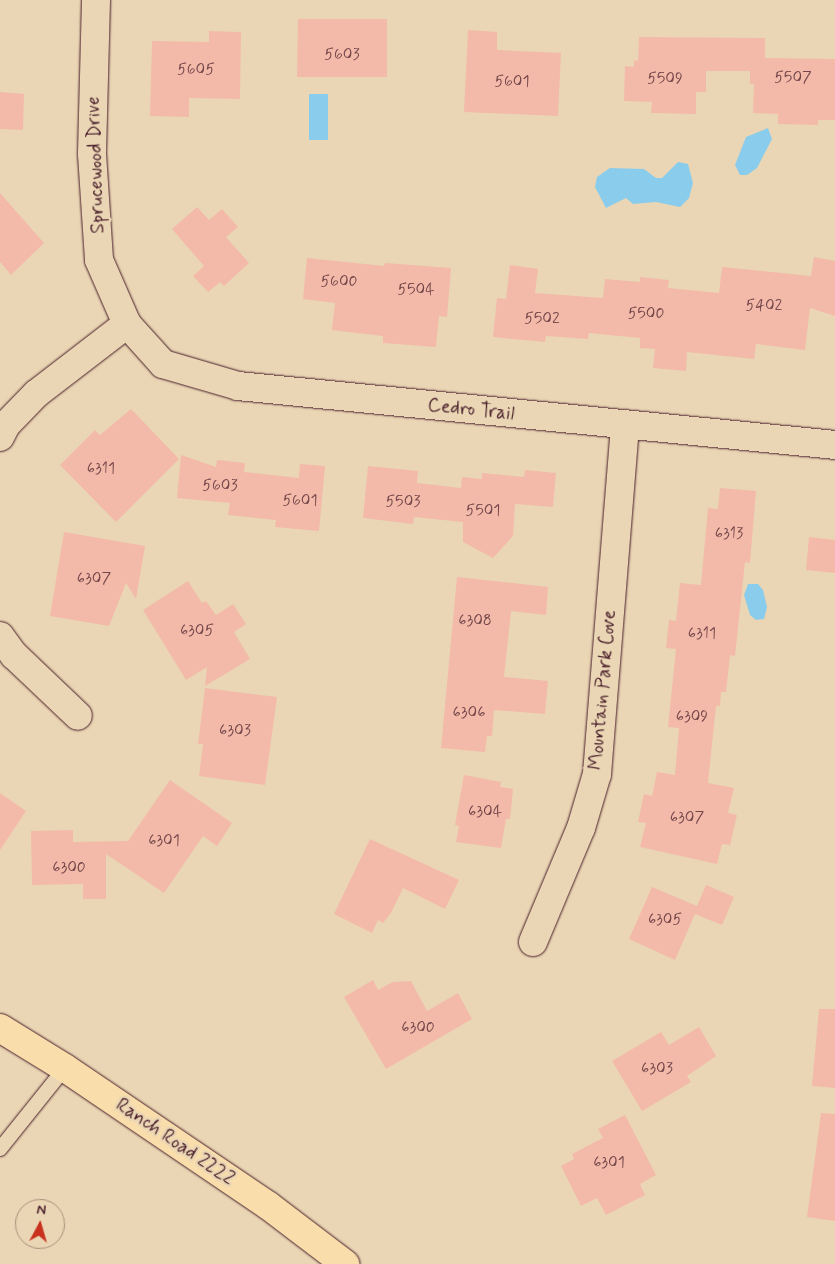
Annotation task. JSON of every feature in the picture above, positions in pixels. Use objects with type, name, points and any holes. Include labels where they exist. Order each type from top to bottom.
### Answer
[{"type":"main road","name":"Ranch Road 2222","points":[[0,1028],[65,1068],[269,1206],[345,1264]]},
{"type":"street","name":"Sprucewood Drive","points":[[96,0],[92,154],[99,260],[127,324]]},
{"type":"street","name":"Cedro Trail","points":[[127,324],[163,364],[238,386],[625,426],[835,445]]},
{"type":"street","points":[[0,437],[6,425],[36,394],[127,324]]},
{"type":"street","name":"Mountain Park Cove","points":[[533,942],[581,828],[597,774],[625,426]]},
{"type":"street","points":[[0,636],[14,655],[78,716]]},
{"type":"lane","points":[[0,1149],[65,1068]]},
{"type":"water","points":[[309,94],[328,94],[328,140],[309,140]]},
{"type":"water","points":[[768,128],[772,139],[757,168],[747,175],[740,175],[735,165],[746,137]]},
{"type":"water","points":[[678,162],[688,164],[693,183],[689,198],[680,207],[656,202],[633,204],[626,198],[606,208],[595,187],[597,177],[610,168],[644,169],[656,178],[662,178]]},
{"type":"water","points":[[748,584],[758,584],[763,590],[767,607],[764,619],[756,620],[750,615],[744,595]]},
{"type":"building","points":[[298,19],[387,19],[387,77],[297,77]]},
{"type":"building","points":[[468,30],[497,32],[497,50],[561,53],[558,116],[464,112]]},
{"type":"building","points":[[209,31],[241,32],[240,99],[189,98],[189,117],[150,116],[152,41],[209,42]]},
{"type":"building","points":[[639,37],[765,38],[765,58],[835,59],[835,120],[818,120],[818,125],[778,124],[778,114],[753,113],[754,84],[750,84],[750,71],[706,71],[706,92],[696,92],[696,114],[651,113],[652,102],[624,101],[625,66],[634,67],[634,60],[638,61]]},
{"type":"building","points":[[0,92],[24,94],[23,130],[0,129]]},
{"type":"building","points":[[0,193],[44,243],[11,275],[0,262]]},
{"type":"building","points":[[197,207],[209,220],[222,209],[238,227],[226,237],[249,263],[224,286],[220,282],[208,292],[193,276],[204,266],[172,229]]},
{"type":"building","points":[[814,257],[835,261],[835,316],[810,308],[805,350],[756,344],[754,359],[687,352],[686,371],[653,368],[655,349],[640,348],[640,338],[589,333],[588,339],[546,336],[545,342],[493,337],[497,298],[506,299],[510,265],[538,269],[535,293],[603,298],[605,279],[640,282],[640,277],[669,280],[668,288],[719,293],[722,267],[811,276]]},
{"type":"building","points":[[307,258],[384,266],[385,263],[451,268],[447,317],[439,316],[436,347],[383,343],[383,336],[332,330],[335,303],[303,299]]},
{"type":"building","points":[[131,409],[179,459],[116,522],[60,465],[95,430],[100,435]]},
{"type":"building","points":[[181,455],[216,467],[217,460],[245,463],[244,472],[299,478],[300,464],[325,466],[319,531],[275,527],[276,520],[228,515],[230,503],[177,498]]},
{"type":"building","points":[[368,466],[418,471],[417,483],[461,488],[462,477],[482,479],[482,473],[524,477],[525,470],[556,473],[553,507],[515,504],[513,536],[493,558],[463,542],[463,522],[414,517],[413,524],[363,518]]},
{"type":"building","points":[[720,488],[756,491],[750,563],[745,562],[735,656],[730,655],[726,692],[721,692],[720,706],[716,706],[708,783],[734,788],[728,813],[737,815],[730,845],[722,844],[717,864],[640,847],[646,823],[638,822],[644,794],[652,796],[657,772],[675,775],[679,728],[668,727],[676,649],[666,648],[669,620],[676,621],[680,583],[701,585],[708,508],[718,509]]},
{"type":"building","points":[[64,532],[145,546],[136,599],[126,583],[109,626],[50,616]]},
{"type":"building","points":[[809,537],[835,540],[835,573],[806,570]]},
{"type":"building","points":[[457,577],[548,587],[546,615],[511,611],[504,677],[548,681],[545,714],[494,710],[492,736],[487,736],[485,752],[441,748]]},
{"type":"building","points":[[188,581],[202,603],[206,601],[216,615],[233,604],[246,624],[234,632],[250,659],[205,686],[207,667],[186,680],[143,610]]},
{"type":"building","points":[[205,688],[277,697],[265,785],[199,776],[203,744],[198,744]]},
{"type":"building","points":[[464,775],[501,782],[500,787],[513,789],[510,819],[506,819],[501,848],[456,842],[459,826],[455,825]]},
{"type":"building","points":[[170,780],[232,823],[217,846],[203,836],[164,893],[106,854],[106,899],[83,899],[83,884],[32,885],[31,831],[73,830],[73,842],[128,841]]},
{"type":"building","points":[[0,793],[26,811],[0,850]]},
{"type":"building","points":[[370,839],[459,880],[445,909],[403,888],[391,913],[383,923],[378,920],[372,933],[334,914]]},
{"type":"building","points":[[706,885],[734,897],[722,925],[695,914],[675,960],[629,939],[652,887],[697,906]]},
{"type":"building","points":[[373,980],[378,990],[393,982],[411,981],[427,1011],[458,993],[472,1019],[386,1069],[344,997]]},
{"type":"building","points":[[819,1009],[835,1009],[835,1088],[812,1086]]},
{"type":"building","points":[[699,1027],[716,1056],[687,1076],[691,1082],[642,1111],[612,1061],[661,1032],[669,1045]]},
{"type":"building","points":[[821,1113],[835,1114],[835,1221],[807,1217]]},
{"type":"building","points":[[625,1115],[656,1175],[640,1184],[645,1195],[606,1215],[597,1198],[581,1206],[561,1166],[574,1159],[572,1154],[603,1138],[598,1129]]}]
